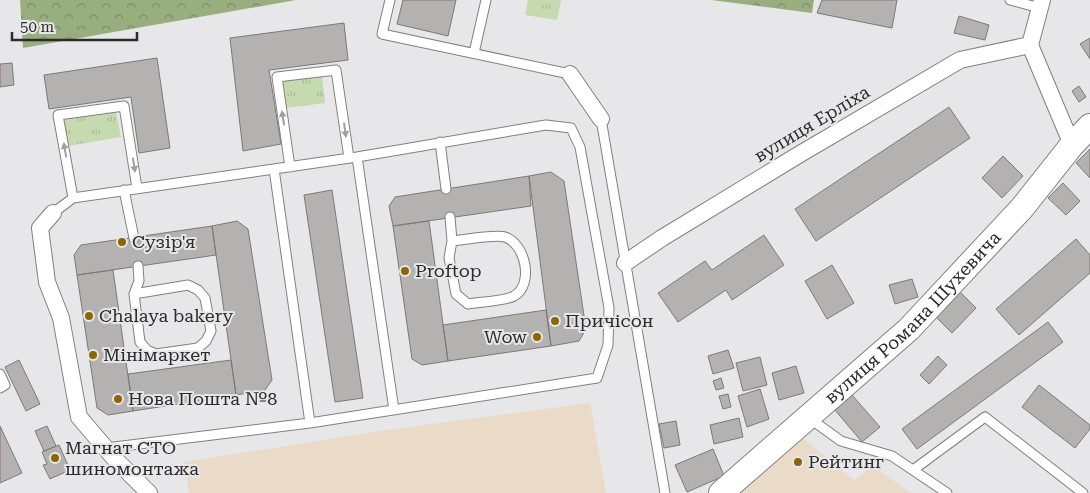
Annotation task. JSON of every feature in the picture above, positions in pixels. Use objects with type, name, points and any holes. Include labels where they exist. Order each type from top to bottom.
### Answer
[{"type":"street","points":[[1041,4],[1030,45],[1072,145]]},
{"type":"street","name":"вулиця Ерліха","points":[[625,263],[662,238],[775,169],[960,60],[1030,45]]},
{"type":"street","points":[[570,74],[601,119]]},
{"type":"street","name":"вулиця Романа Шухевича","points":[[721,493],[909,329],[1022,208],[1072,145],[1090,126]]},
{"type":"street","points":[[53,213],[40,228],[47,282],[61,318],[79,417],[149,493]]},
{"type":"lane","points":[[390,0],[382,34],[570,74]]},
{"type":"lane","points":[[474,53],[486,0]]},
{"type":"lane","points":[[1010,0],[1041,4]]},
{"type":"lane","points":[[290,166],[276,77],[336,70],[353,158],[394,410]]},
{"type":"lane","points":[[73,198],[58,115],[124,106],[137,188]]},
{"type":"lane","points":[[601,119],[665,493]]},
{"type":"lane","points":[[53,213],[73,198],[353,158],[546,125],[571,128],[580,147],[609,308],[608,345],[597,378],[310,423],[106,448]]},
{"type":"lane","points":[[440,142],[446,189]]},
{"type":"lane","points":[[274,169],[310,423]]},
{"type":"lane","points":[[124,190],[134,238]]},
{"type":"lane","points":[[450,217],[452,241],[449,258],[456,294],[468,304],[513,297],[522,289],[526,277],[522,250],[515,241],[503,236],[452,241]]},
{"type":"lane","points":[[134,294],[188,285],[198,290],[205,298],[211,331],[206,341],[198,348],[156,354],[147,350],[140,342],[134,294],[139,281],[138,266]]},
{"type":"lane","points":[[0,374],[5,385],[0,388]]},
{"type":"lane","points":[[913,470],[985,417],[1082,493]]},
{"type":"lane","points":[[809,418],[841,440],[892,456],[947,493]]},
{"type":"shaded area","points":[[590,403],[606,493],[189,493],[184,462],[386,430]]},
{"type":"shaded area","name":"Рейтинг","points":[[797,433],[854,480],[873,466],[911,493],[727,493]]},
{"type":"green space","points":[[20,0],[296,0],[23,48]]},
{"type":"green space","points":[[528,0],[561,0],[557,20],[525,15]]},
{"type":"green space","points":[[711,0],[814,0],[812,13]]},
{"type":"green space","points":[[322,77],[325,103],[286,108],[282,80]]},
{"type":"green space","points":[[116,112],[121,137],[68,146],[63,120]]},
{"type":"building","points":[[403,0],[456,0],[448,36],[397,24]]},
{"type":"building","points":[[822,0],[897,0],[892,28],[817,13]]},
{"type":"building","points":[[959,16],[989,25],[985,40],[954,33]]},
{"type":"building","points":[[344,23],[348,60],[269,70],[281,144],[243,151],[230,38]]},
{"type":"building","points":[[1090,38],[1090,59],[1080,44]]},
{"type":"building","points":[[157,58],[170,148],[139,153],[131,97],[49,109],[44,75]]},
{"type":"building","points":[[12,63],[14,85],[0,87],[0,64]]},
{"type":"building","points":[[1079,86],[1086,97],[1079,102],[1072,91]]},
{"type":"building","points":[[949,107],[970,138],[816,241],[795,209]]},
{"type":"building","points":[[1090,149],[1090,178],[1076,163]]},
{"type":"building","points":[[1003,156],[1023,176],[1002,198],[982,178]]},
{"type":"building","points":[[551,172],[564,181],[586,329],[579,341],[551,346],[529,176]]},
{"type":"building","points":[[529,176],[531,206],[393,226],[389,206],[395,197]]},
{"type":"building","points":[[1063,183],[1080,201],[1066,215],[1048,198]]},
{"type":"building","points":[[332,190],[363,398],[335,402],[304,195]]},
{"type":"building","points":[[237,221],[248,229],[272,380],[265,390],[236,395],[212,226]]},
{"type":"building","points":[[429,221],[448,361],[422,365],[412,359],[393,226]]},
{"type":"building","points":[[212,226],[216,255],[77,275],[74,255],[81,245]]},
{"type":"building","points":[[764,235],[784,265],[732,300],[726,290],[678,322],[658,293],[705,261],[712,270]]},
{"type":"building","points":[[1076,239],[1090,255],[1090,273],[1019,335],[996,309]]},
{"type":"building","points":[[832,265],[854,303],[827,319],[805,281]]},
{"type":"building","points":[[113,270],[133,411],[108,415],[97,408],[77,275]]},
{"type":"building","points":[[912,279],[918,297],[895,304],[889,285]]},
{"type":"building","points":[[960,292],[976,308],[952,333],[936,317]]},
{"type":"building","points":[[546,310],[551,346],[448,361],[443,325]]},
{"type":"building","points":[[1048,322],[1063,342],[917,449],[902,429]]},
{"type":"building","points":[[728,350],[734,368],[713,374],[708,356]]},
{"type":"building","points":[[938,356],[947,365],[929,384],[920,375]]},
{"type":"building","points":[[760,357],[767,385],[743,391],[736,363]]},
{"type":"building","points":[[19,360],[40,404],[26,411],[5,367]]},
{"type":"building","points":[[231,360],[236,395],[133,411],[128,374]]},
{"type":"building","points":[[796,366],[804,393],[779,400],[772,373]]},
{"type":"building","points":[[721,378],[724,388],[716,390],[713,381]]},
{"type":"building","points":[[1039,385],[1090,425],[1090,429],[1075,448],[1022,407]]},
{"type":"building","points":[[760,389],[769,419],[747,427],[738,396]]},
{"type":"building","points":[[728,394],[731,407],[723,409],[719,396]]},
{"type":"building","points":[[852,395],[880,427],[862,442],[835,410]]},
{"type":"building","points":[[739,418],[743,437],[714,444],[710,425]]},
{"type":"building","points":[[676,421],[680,445],[664,448],[659,424]]},
{"type":"building","points":[[0,426],[22,473],[0,483]]},
{"type":"building","points":[[47,426],[56,446],[44,451],[35,431]]},
{"type":"building","name":"Магнат СТО шиномонтажа","points":[[59,445],[70,470],[50,479],[43,465],[47,464],[42,452]]},
{"type":"building","points":[[713,449],[724,476],[687,492],[675,465]]},
{"type":"place","name":"Сузір'я","points":[[122,242]]},
{"type":"place","name":"Proftop","points":[[405,271]]},
{"type":"place","name":"Chalaya bakery","points":[[89,316]]},
{"type":"place","name":"Причісон","points":[[555,321]]},
{"type":"place","name":"Wow","points":[[537,337]]},
{"type":"place","name":"Мінімаркет","points":[[93,355]]},
{"type":"place","name":"Нова Пошта №8","points":[[118,399]]},
{"type":"place","name":"Магнат СТО шиномонтажа","points":[[55,458]]},
{"type":"place","name":"Рейтинг","points":[[798,462]]}]
